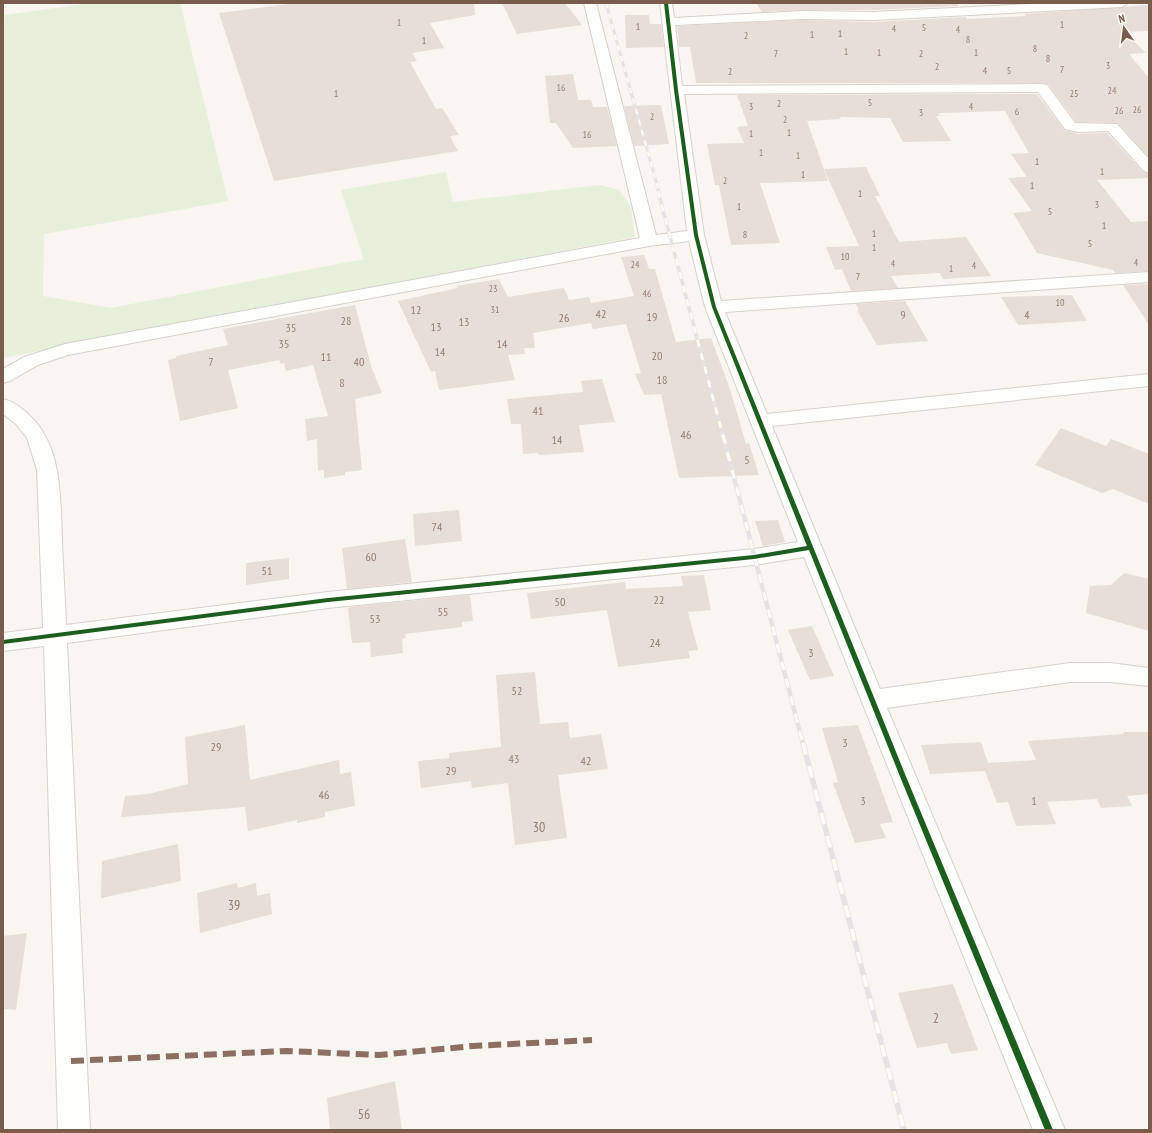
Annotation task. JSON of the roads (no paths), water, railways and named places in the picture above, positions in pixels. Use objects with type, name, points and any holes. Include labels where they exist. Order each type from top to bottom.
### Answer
[{"type":"street","points":[[590,3],[649,241]]},
{"type":"street","points":[[1050,1130],[904,779],[874,700],[714,307],[696,235],[667,13],[695,19],[802,15],[873,16],[985,6],[1122,3]]},
{"type":"street","points":[[676,90],[1042,88],[1067,124],[1078,128],[1112,126],[1149,168]]},
{"type":"street","points":[[3,377],[30,361],[65,350],[649,241],[696,235]]},
{"type":"street","points":[[714,307],[1149,277]]},
{"type":"street","points":[[760,421],[1149,380]]},
{"type":"street","points":[[3,405],[32,429],[39,441],[46,460],[50,504],[74,1130]]},
{"type":"street","points":[[3,642],[328,600],[754,557],[811,548]]},
{"type":"street","points":[[874,700],[1027,677],[1077,672],[1127,672],[1149,677]]},
{"type":"railway","points":[[606,3],[659,192]]},
{"type":"railway","points":[[658,191],[723,436]]},
{"type":"railway","points":[[723,435],[803,744]]},
{"type":"railway","points":[[803,743],[904,1130]]}]
